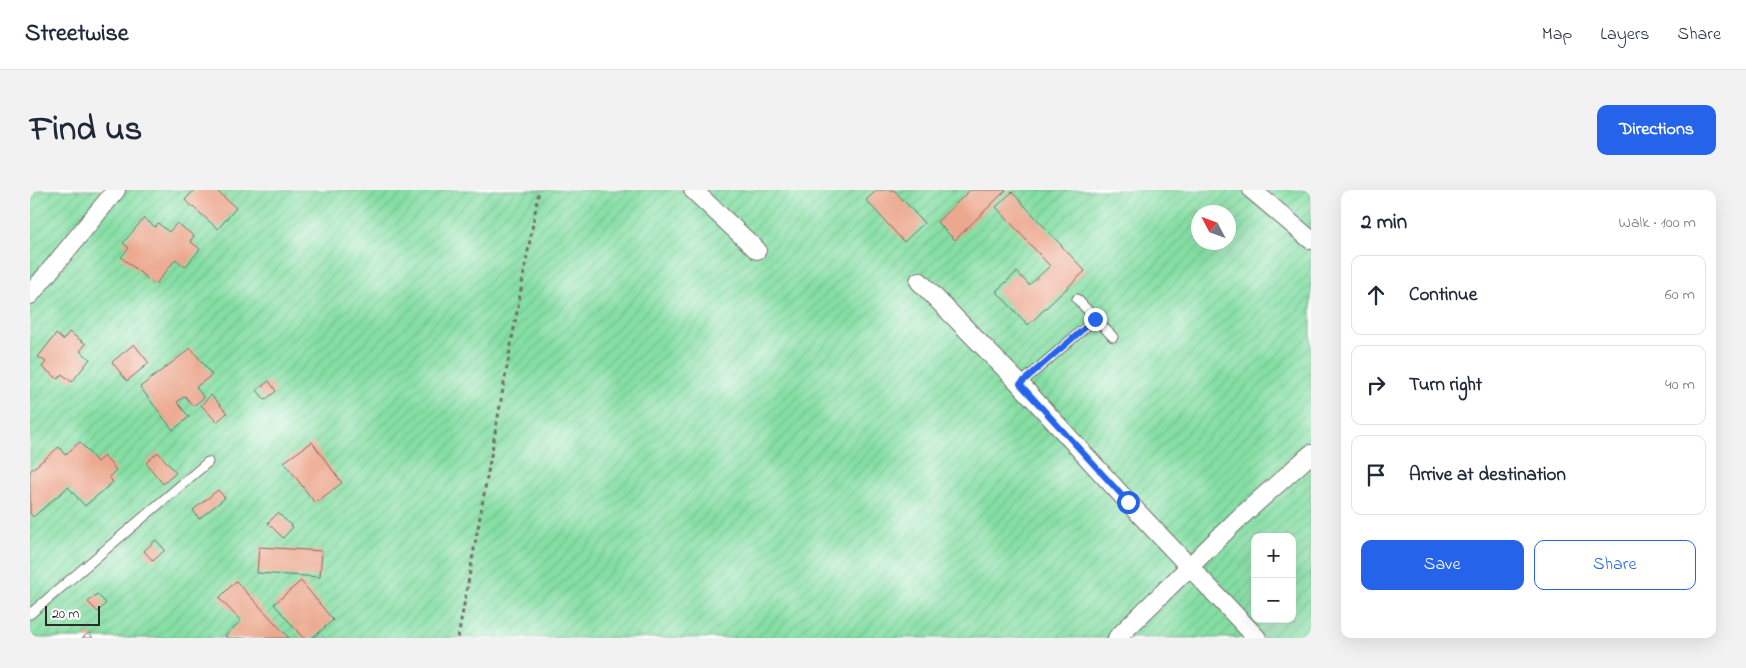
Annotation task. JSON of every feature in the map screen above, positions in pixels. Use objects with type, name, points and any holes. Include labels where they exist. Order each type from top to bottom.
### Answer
[{"type":"street","points":[[30,295],[116,190]]},
{"type":"street","points":[[693,190],[757,250]]},
{"type":"street","points":[[1252,190],[1311,240]]},
{"type":"street","points":[[919,280],[1020,384],[1128,502],[1257,638]]},
{"type":"street","points":[[1117,638],[1189,566],[1311,454]]},
{"type":"lane","points":[[1077,300],[1113,337]]},
{"type":"lane","points":[[1020,384],[1095,319]]},
{"type":"lane","points":[[30,614],[208,462]]},
{"type":"path","points":[[458,638],[540,190]]},
{"type":"green space","points":[[30,190],[1311,190],[1311,638],[30,638]]},
{"type":"building","points":[[194,190],[216,190],[236,208],[218,229],[185,200]]},
{"type":"building","points":[[877,190],[894,190],[924,223],[904,242],[866,200]]},
{"type":"building","points":[[970,190],[1006,190],[955,240],[937,222]]},
{"type":"building","points":[[1012,192],[1085,271],[1028,325],[996,291],[1017,272],[1029,285],[1050,266],[996,207]]},
{"type":"building","points":[[144,218],[155,227],[158,223],[169,232],[177,223],[194,236],[190,241],[200,249],[185,267],[176,259],[155,285],[121,257],[129,248],[123,243]]},
{"type":"building","points":[[69,332],[86,344],[80,351],[90,359],[72,382],[62,374],[58,379],[42,367],[46,362],[38,357],[56,334],[63,340]]},
{"type":"building","points":[[134,344],[149,363],[127,381],[112,362]]},
{"type":"building","points":[[191,348],[212,375],[196,387],[204,398],[193,406],[185,396],[177,402],[189,417],[173,430],[140,387]]},
{"type":"building","points":[[269,381],[276,391],[265,400],[257,390]]},
{"type":"building","points":[[211,395],[227,413],[217,422],[201,405]]},
{"type":"building","points":[[80,442],[97,462],[104,456],[116,470],[109,477],[113,482],[85,506],[68,487],[33,517],[30,513],[30,471],[59,447],[65,455]]},
{"type":"building","points":[[312,442],[342,483],[315,503],[284,462]]},
{"type":"building","points":[[158,452],[176,473],[163,484],[146,463]]},
{"type":"building","points":[[218,490],[225,498],[199,519],[193,510]]},
{"type":"building","points":[[278,513],[293,527],[283,538],[268,523]]},
{"type":"building","points":[[156,540],[165,550],[153,561],[144,551]]},
{"type":"building","points":[[259,547],[322,551],[320,577],[257,573]]},
{"type":"building","points":[[236,581],[289,638],[227,638],[225,636],[241,621],[219,598]]},
{"type":"building","points":[[301,581],[333,620],[312,638],[303,638],[274,604]]},
{"type":"building","points":[[97,594],[106,603],[98,612],[88,602]]},
{"type":"building","points":[[89,633],[93,638],[82,638]]},
{"type":"route","points":[[1095,319],[1020,384],[1128,502]]}]
